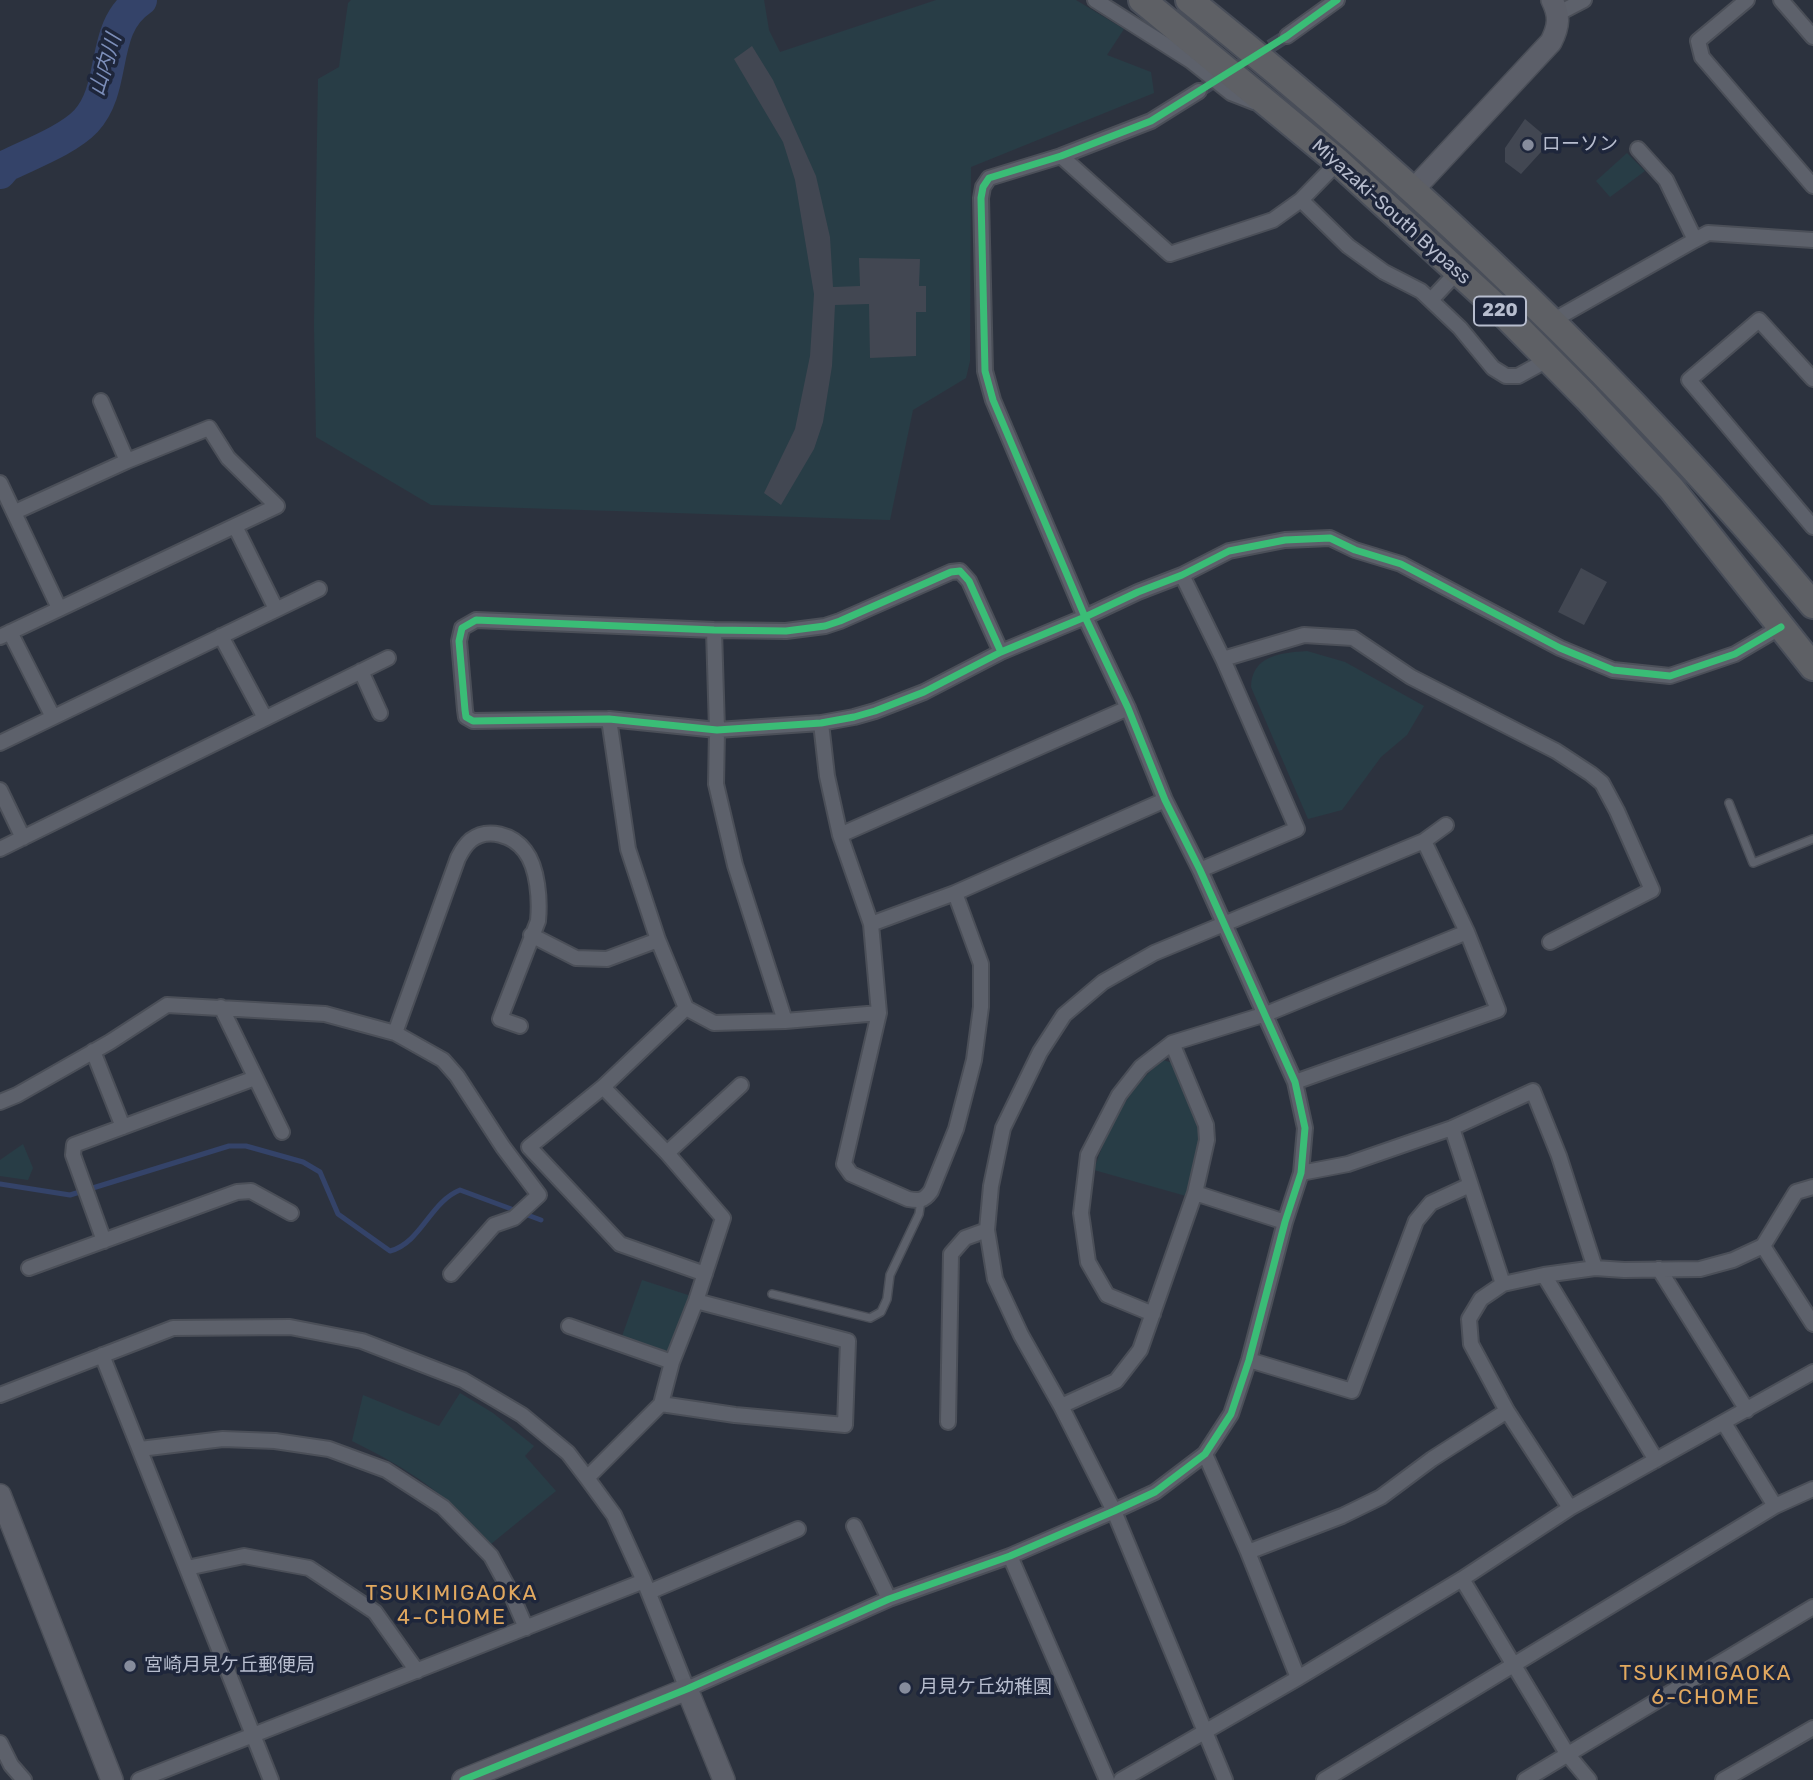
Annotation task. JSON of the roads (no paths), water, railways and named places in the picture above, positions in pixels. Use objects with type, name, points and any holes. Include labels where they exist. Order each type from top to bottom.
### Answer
[{"type":"highway","name":"Miyazaki-South Bypass","points":[[1142,0],[1338,162],[1458,271],[1549,359],[1671,488],[1813,667]]},
{"type":"highway","name":"Miyazaki-South Bypass","points":[[1189,0],[1269,64],[1413,190],[1552,321],[1642,413],[1813,605]]},
{"type":"street","points":[[1095,0],[1191,61],[1231,93],[1275,109]]},
{"type":"street","points":[[1287,36],[1337,0]]},
{"type":"street","points":[[1413,190],[1551,42],[1558,29],[1555,7],[1584,0]]},
{"type":"street","points":[[1747,0],[1698,41],[1702,57],[1813,186]]},
{"type":"street","points":[[1781,0],[1813,37]]},
{"type":"street","points":[[463,1780],[687,1689],[889,1599],[1010,1556],[1155,1492],[1205,1454],[1231,1414],[1250,1360],[1285,1222],[1301,1173],[1305,1129],[1295,1082],[1200,870],[1165,800],[1128,708],[1085,617],[993,400],[985,372],[981,198],[983,187],[989,178],[1062,156],[1151,121],[1199,91]]},
{"type":"street","points":[[1638,149],[1666,180],[1695,240]]},
{"type":"street","points":[[1062,156],[1170,254],[1273,220],[1301,200],[1338,162]]},
{"type":"street","points":[[1301,200],[1348,246],[1384,272],[1421,290],[1460,328],[1493,368],[1506,376],[1518,376],[1549,359]]},
{"type":"street","points":[[1552,321],[1708,233],[1813,240]]},
{"type":"street","points":[[1431,300],[1458,271]]},
{"type":"street","points":[[1811,372],[1759,320],[1689,380],[1813,527]]},
{"type":"street","points":[[101,401],[127,461]]},
{"type":"street","points":[[15,512],[127,461],[209,428],[228,458],[277,506],[5,635],[53,717]]},
{"type":"street","points":[[0,483],[60,608]]},
{"type":"street","points":[[236,526],[276,609]]},
{"type":"street","points":[[1001,652],[969,581],[960,571],[951,572],[825,626],[786,631],[714,630],[476,620],[462,628],[459,641],[465,710],[469,719],[477,722],[609,719],[717,730],[821,723],[875,711],[924,692],[1001,652],[1182,575],[1229,551],[1285,540],[1330,538],[1356,550],[1401,564],[1560,648],[1613,670],[1670,676],[1735,654],[1781,627]]},
{"type":"street","points":[[1182,575],[1223,659],[1297,830],[1200,870]]},
{"type":"street","points":[[0,743],[318,589]]},
{"type":"street","points":[[714,630],[716,784],[725,832],[785,1021]]},
{"type":"street","points":[[1223,659],[1304,635],[1353,638],[1411,677],[1556,751],[1602,783],[1618,811],[1652,890],[1550,942]]},
{"type":"street","points":[[221,636],[265,718]]},
{"type":"street","points":[[0,849],[388,658]]},
{"type":"street","points":[[361,671],[380,713]]},
{"type":"street","points":[[840,835],[1128,708]]},
{"type":"street","points":[[609,719],[628,849],[658,940],[686,1008],[714,1023],[785,1021],[880,1013]]},
{"type":"street","points":[[821,723],[827,776],[840,835],[871,925],[880,1013],[844,1164],[851,1174],[858,1178],[908,1199],[926,1199],[931,1191],[956,1129],[974,1060],[981,1007],[981,964],[955,893]]},
{"type":"street","points":[[0,790],[23,838]]},
{"type":"street","points":[[871,925],[955,893],[1165,800]]},
{"type":"street","points":[[1225,1780],[1114,1511],[1061,1406],[1021,1335],[995,1279],[987,1230],[991,1186],[1003,1128],[1041,1052],[1064,1015],[1103,982],[1154,953],[1424,841],[1446,825]]},
{"type":"street","points":[[395,1033],[458,858],[471,839],[497,834],[508,837],[525,850],[532,865],[539,907],[537,920],[500,1019],[520,1026]]},
{"type":"street","points":[[1295,1082],[1498,1010],[1467,932],[1424,841]]},
{"type":"street","points":[[1153,1314],[1107,1295],[1088,1262],[1081,1213],[1088,1155],[1119,1095],[1141,1068],[1172,1043],[1266,1014],[1467,932]]},
{"type":"street","points":[[531,935],[576,958],[607,959],[658,940]]},
{"type":"street","points":[[0,1102],[17,1096],[167,1005],[325,1014],[395,1033],[443,1060],[457,1076],[503,1147],[539,1195],[514,1218],[494,1225],[451,1274]]},
{"type":"street","points":[[221,1007],[282,1132]]},
{"type":"street","points":[[686,1008],[603,1087],[529,1147],[620,1244],[705,1274]]},
{"type":"street","points":[[1061,1406],[1116,1381],[1140,1350],[1195,1193],[1207,1140],[1206,1125],[1172,1043]]},
{"type":"street","points":[[93,1051],[123,1127]]},
{"type":"street","points":[[104,1241],[73,1156],[74,1145],[255,1078]]},
{"type":"street","points":[[667,1153],[741,1085]]},
{"type":"street","points":[[587,1478],[661,1404],[672,1362],[696,1301],[723,1217],[667,1153],[603,1087]]},
{"type":"street","points":[[1301,1173],[1348,1164],[1452,1128],[1533,1091],[1559,1156],[1595,1268]]},
{"type":"street","points":[[1452,1128],[1503,1284]]},
{"type":"street","points":[[1250,1360],[1352,1391],[1416,1221],[1431,1203],[1470,1185]]},
{"type":"street","points":[[1570,1508],[1507,1411],[1471,1344],[1469,1320],[1481,1299],[1503,1284],[1544,1275],[1595,1268],[1700,1269],[1733,1260],[1763,1246],[1796,1192],[1813,1187]]},
{"type":"street","points":[[29,1268],[237,1192],[251,1191],[291,1213]]},
{"type":"street","points":[[1195,1193],[1285,1222]]},
{"type":"street","points":[[948,1422],[951,1254],[965,1238],[987,1230]]},
{"type":"street","points":[[1763,1246],[1813,1324]]},
{"type":"street","points":[[1659,1269],[1747,1410]]},
{"type":"street","points":[[1544,1275],[1656,1460]]},
{"type":"street","points":[[661,1404],[735,1415],[845,1425],[848,1341],[696,1301]]},
{"type":"street","points":[[569,1326],[672,1362]]},
{"type":"street","points":[[0,1395],[173,1328],[290,1327],[362,1340],[463,1380],[522,1415],[568,1452],[614,1515],[646,1586],[724,1780]]},
{"type":"street","points":[[102,1355],[271,1780]]},
{"type":"street","points":[[1121,1780],[1462,1579],[1570,1508],[1813,1372]]},
{"type":"street","points":[[1248,1552],[1342,1516],[1381,1497],[1432,1459],[1507,1411]]},
{"type":"street","points":[[1724,1423],[1775,1506]]},
{"type":"street","points":[[139,1450],[223,1438],[275,1441],[329,1450],[386,1470],[443,1507],[491,1556],[526,1628]]},
{"type":"street","points":[[1205,1454],[1248,1552],[1298,1678]]},
{"type":"street","points":[[1324,1780],[1775,1506],[1813,1489]]},
{"type":"street","points":[[0,1495],[112,1780]]},
{"type":"street","points":[[854,1526],[889,1599]]},
{"type":"street","points":[[139,1780],[526,1628],[798,1530]]},
{"type":"street","points":[[187,1569],[244,1556],[309,1568],[375,1612],[417,1671]]},
{"type":"street","points":[[1010,1556],[1107,1780]]},
{"type":"street","points":[[1462,1579],[1569,1755],[1589,1780]]},
{"type":"street","points":[[1525,1780],[1813,1607]]},
{"type":"street","points":[[1723,1780],[1813,1728]]},
{"type":"street","points":[[0,1743],[6,1767],[24,1780]]},
{"type":"lane","points":[[1729,803],[1753,863],[1813,839]]},
{"type":"lane","points":[[772,1294],[870,1318],[881,1312],[887,1299],[890,1275],[919,1214],[921,1200]]},
{"type":"waterway","name":"山内川","points":[[0,173],[6,166],[59,140],[86,121],[96,107],[102,91],[119,26],[128,12],[141,0]]},
{"type":"waterway","points":[[0,1184],[70,1195],[229,1146],[246,1146],[303,1162],[320,1172],[338,1214],[390,1251],[410,1240],[441,1203],[460,1190],[541,1220]]},
{"type":"tunnel","points":[[1199,91],[1287,36]]},
{"type":"place","name":"ローソン","points":[[1528,145]]},
{"type":"place","name":"宮崎月見ケ丘郵便局","points":[[130,1666]]},
{"type":"place","name":"月見ケ丘幼稚園","points":[[905,1688]]},
{"type":"district","name":"TSUKIMIGAOKA 4-CHOME","points":[[452,1606]]},
{"type":"district","name":"TSUKIMIGAOKA 6-CHOME","points":[[1706,1686]]}]
